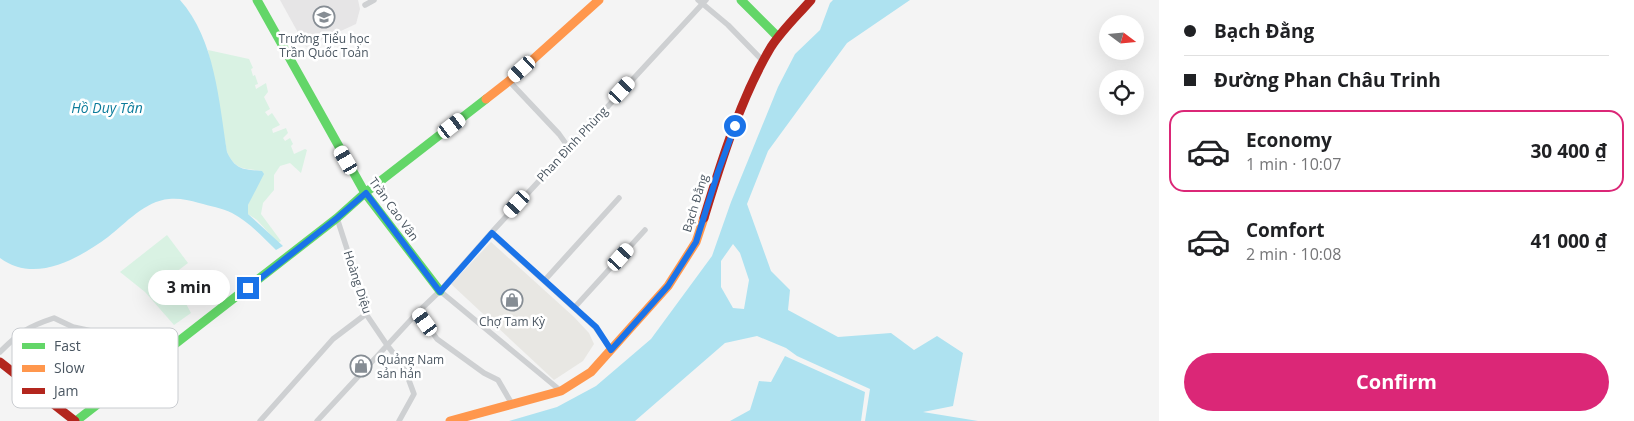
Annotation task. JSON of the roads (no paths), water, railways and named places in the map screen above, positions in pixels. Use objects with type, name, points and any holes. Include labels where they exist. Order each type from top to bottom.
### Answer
[{"type":"street","name":"Trần Cao Vân","points":[[257,0],[366,193],[440,292],[561,390]]},
{"type":"street","points":[[365,5],[374,0]]},
{"type":"street","points":[[178,341],[509,81],[600,0]]},
{"type":"street","points":[[741,0],[778,37]]},
{"type":"street","name":"Bạch Đằng","points":[[450,421],[561,390],[591,372],[668,286],[696,242],[718,172],[746,96],[778,37],[811,0]]},
{"type":"street","points":[[702,1],[764,62]]},
{"type":"street","name":"Phan Đình Phùng","points":[[317,421],[418,312],[440,292],[702,1]]},
{"type":"street","points":[[509,81],[559,134],[569,148]]},
{"type":"street","points":[[544,280],[619,198]]},
{"type":"street","name":"Hoàng Diệu","points":[[337,218],[358,280],[366,314],[404,367],[414,394],[399,421]]},
{"type":"street","points":[[574,308],[645,230]]},
{"type":"street","points":[[492,233],[596,327],[611,350]]},
{"type":"street","points":[[418,312],[437,339],[484,373],[498,380],[512,404]]},
{"type":"street","points":[[260,421],[334,340],[366,314]]},
{"type":"street","points":[[28,328],[54,318],[78,328]]},
{"type":"street","points":[[0,352],[12,340]]},
{"type":"street","points":[[0,362],[12,371]]},
{"type":"street","points":[[59,408],[76,421],[93,408]]},
{"type":"water","name":"Hồ Duy Tân","points":[[0,0],[180,0],[192,16],[208,52],[218,92],[227,152],[237,166],[262,171],[264,174],[248,205],[248,214],[283,246],[276,250],[250,225],[228,211],[192,201],[173,199],[160,201],[144,208],[96,245],[56,266],[42,269],[27,269],[13,265],[0,258]]},
{"type":"water","points":[[833,0],[910,0],[847,43],[768,151],[747,204],[771,271],[790,290],[788,310],[838,337],[891,333],[914,350],[937,336],[963,353],[953,406],[923,412],[978,421],[865,421],[870,389],[757,336],[725,343],[635,421],[509,421],[557,407],[596,386],[651,339],[712,256],[731,202],[778,87],[795,54],[820,30],[830,3]],"holes":[[[733,244],[740,253],[749,280],[744,309],[733,308],[721,287],[721,261]]]},
{"type":"water","points":[[785,356],[865,392],[861,421],[730,421],[750,410],[759,381],[771,382]]},
{"type":"place","name":"Trường Tiểu học Trần Quốc Toản","points":[[324,17]]},
{"type":"place","name":"Chợ Tam Kỳ","points":[[512,300]]},
{"type":"place","name":"Quảng Nam sản hản","points":[[361,366]]}]
